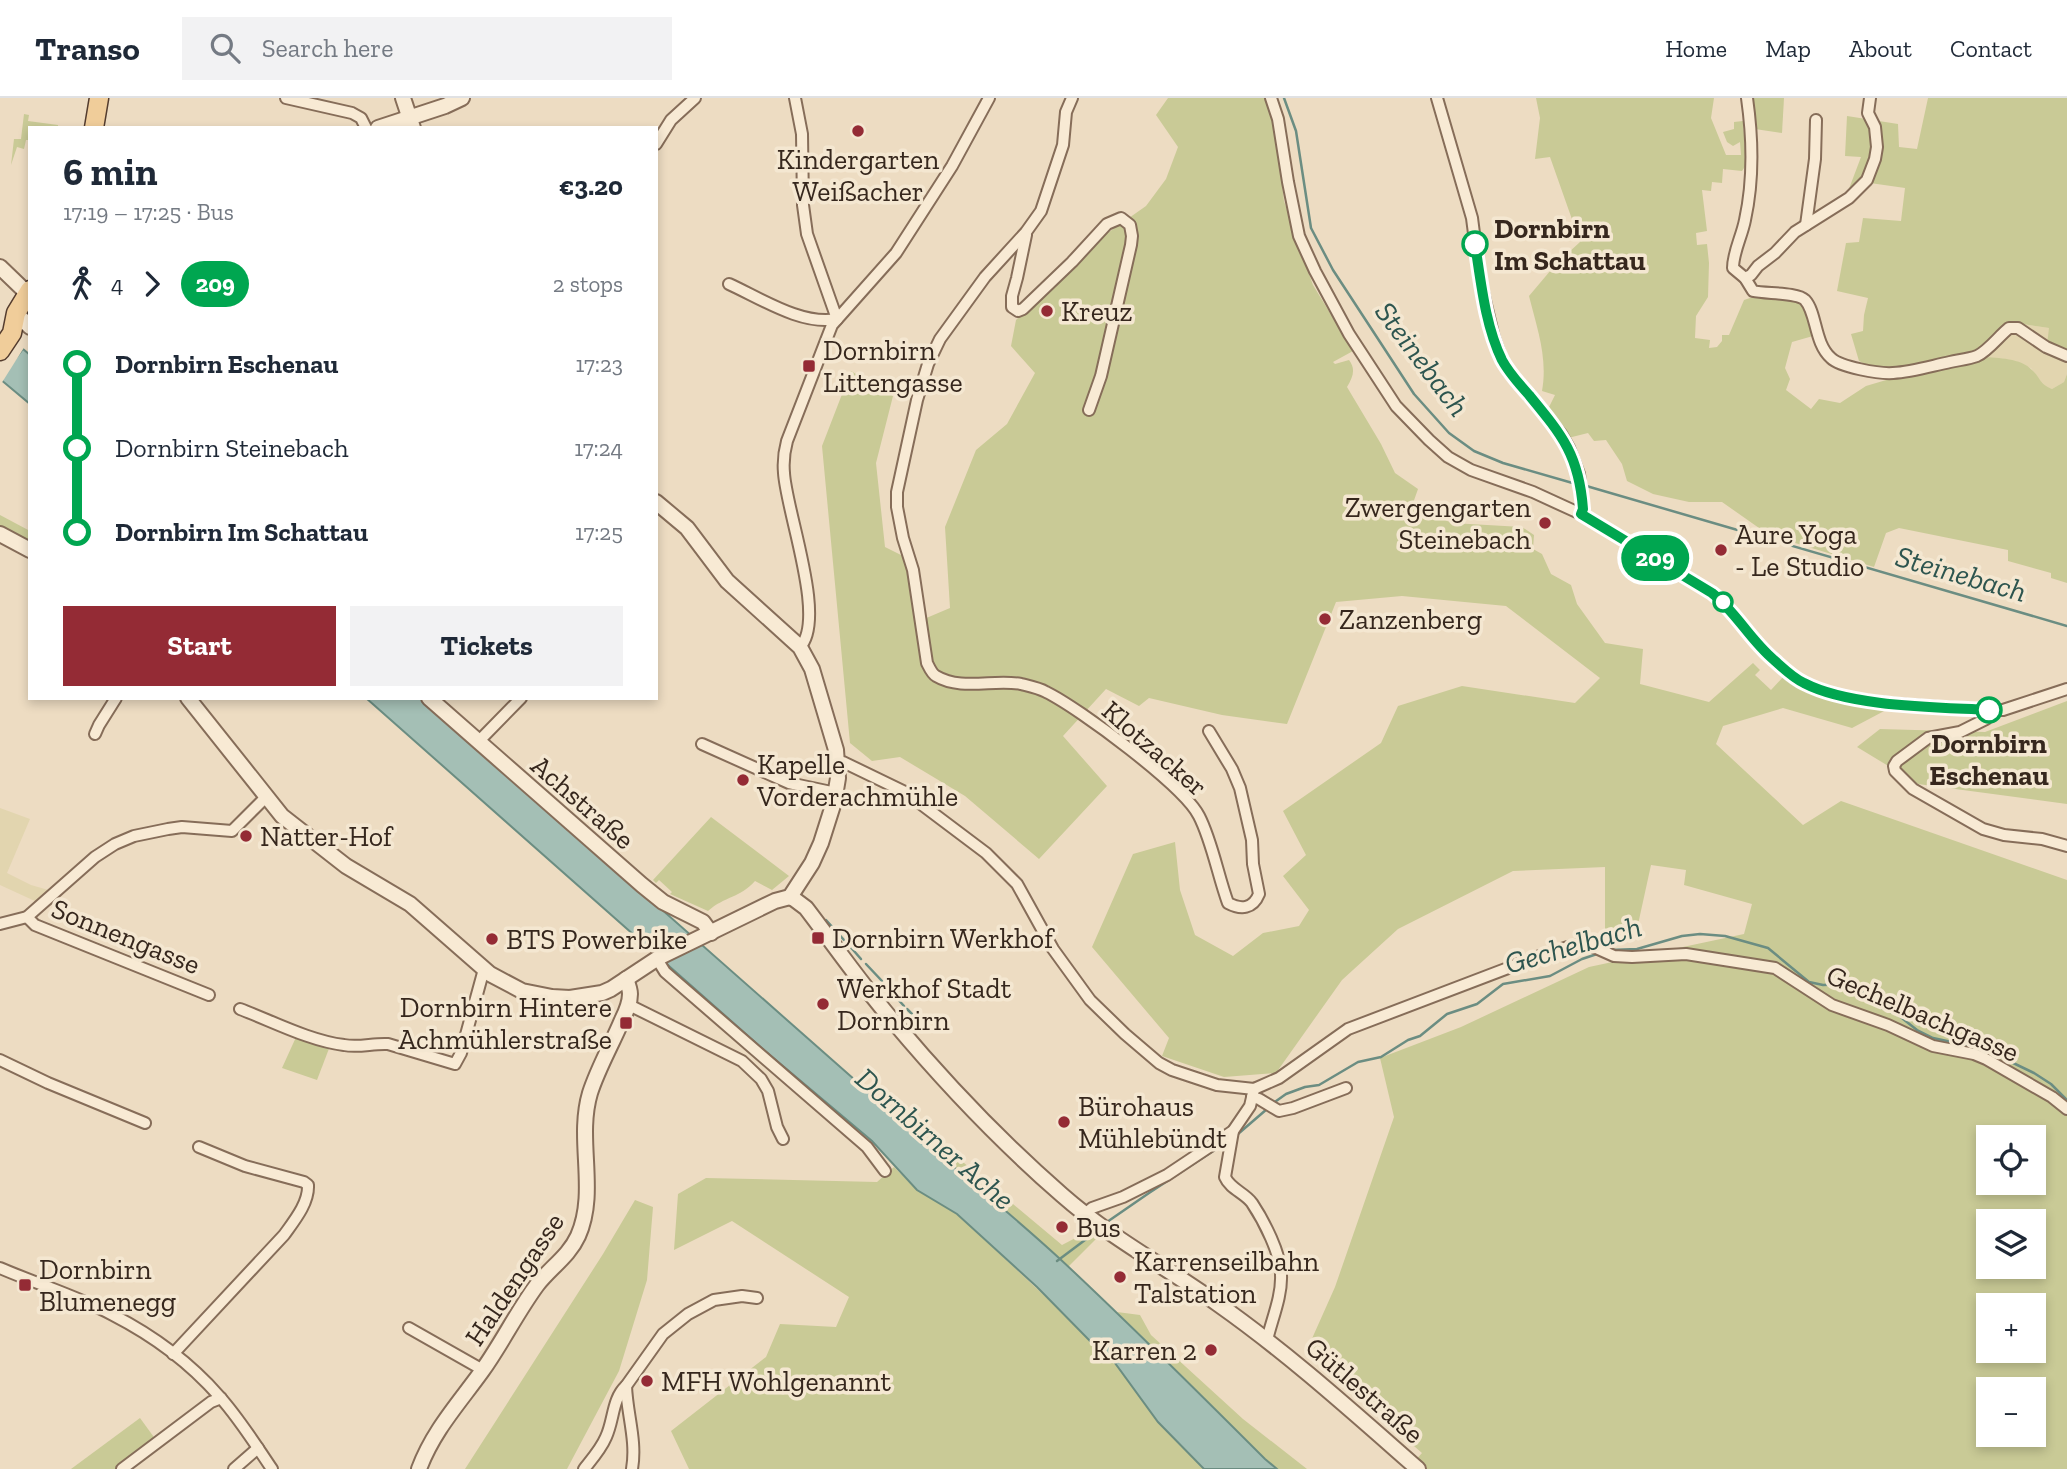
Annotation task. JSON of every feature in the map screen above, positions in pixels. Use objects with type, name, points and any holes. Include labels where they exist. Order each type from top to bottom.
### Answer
[{"type":"main road","points":[[94,126],[99,98]]},
{"type":"main road","points":[[0,351],[5,331],[28,294]]},
{"type":"street","points":[[286,98],[352,113],[364,121],[365,126]]},
{"type":"street","points":[[404,98],[411,122]]},
{"type":"street","points":[[389,126],[411,122],[462,98]]},
{"type":"street","points":[[658,141],[671,120],[695,98]]},
{"type":"street","points":[[794,98],[802,134],[803,205],[807,232],[837,319]]},
{"type":"street","points":[[800,647],[807,640],[810,626],[800,545],[784,475],[784,451],[832,326],[895,253],[952,166],[989,98]]},
{"type":"street","points":[[1072,98],[1066,112],[1063,145],[1045,200],[1041,211],[1026,232],[1012,307],[1018,311],[1023,309],[1107,224],[1121,218],[1130,225],[1131,246],[1101,376],[1089,410]]},
{"type":"street","points":[[1271,98],[1278,119],[1299,236],[1315,271],[1349,334],[1396,406],[1448,457],[1471,470],[1533,492],[1581,514],[1712,593],[1725,603],[1759,646],[1802,683],[1848,697],[1872,701],[1989,710],[2013,707],[2067,689]]},
{"type":"street","points":[[1437,98],[1472,218],[1480,280],[1502,360],[1561,434],[1573,457],[1582,494],[1581,514]]},
{"type":"street","points":[[1747,98],[1752,177],[1733,268],[1745,278],[1753,291],[1797,295],[1804,300],[1809,307],[1817,336],[1831,359],[1843,365],[1890,374],[1979,355],[2009,328],[2018,328],[2046,347],[2067,356]]},
{"type":"street","points":[[1745,278],[1795,232],[1849,198],[1867,180],[1877,148],[1875,127],[1868,113],[1870,98]]},
{"type":"street","points":[[1806,225],[1815,159],[1816,120]]},
{"type":"street","name":"Klotzacker","points":[[1026,232],[985,277],[940,339],[928,364],[917,400],[897,492],[897,507],[902,538],[913,570],[926,663],[934,675],[954,682],[1020,684],[1045,691],[1103,729],[1189,803],[1199,816],[1228,903],[1245,908],[1256,901],[1259,894],[1251,831],[1240,788],[1209,731]]},
{"type":"street","points":[[0,267],[28,291]]},
{"type":"street","points":[[729,284],[771,305],[799,315],[824,321],[837,319]]},
{"type":"street","points":[[16,313],[28,325]]},
{"type":"street","points":[[190,700],[282,816],[346,866],[411,904],[498,979],[522,991],[552,998],[595,995],[611,989],[656,959],[775,901],[790,897],[812,863],[821,843],[836,793],[836,750],[812,669],[800,647],[727,581],[687,528],[658,504]]},
{"type":"street","points":[[0,534],[28,549]]},
{"type":"street","points":[[95,734],[115,700]]},
{"type":"street","name":"Achstraße","points":[[431,700],[642,885],[663,902],[703,922],[706,935]]},
{"type":"street","points":[[478,742],[518,700]]},
{"type":"street","points":[[1989,710],[1986,719],[1972,727],[1928,738],[1897,761],[1895,771],[1913,789],[1983,829],[2067,846]]},
{"type":"street","points":[[702,744],[768,776],[836,793]]},
{"type":"street","points":[[837,762],[843,762],[905,792],[986,853],[1017,884],[1053,948],[1083,991],[1125,1034],[1159,1063],[1172,1070],[1253,1093],[1279,1111],[1346,1088]]},
{"type":"street","points":[[0,924],[27,918],[95,858],[115,844],[134,836],[182,827],[232,831],[265,797]]},
{"type":"street","name":"Gütlestraße","points":[[790,897],[806,908],[891,1020],[933,1069],[1008,1145],[1096,1223],[1217,1303],[1297,1363],[1418,1469]]},
{"type":"street","name":"Sonnengasse","points":[[27,918],[35,925],[209,995]]},
{"type":"street","name":"Gechelbachgasse","points":[[1253,1093],[1279,1078],[1340,1034],[1357,1026],[1558,950],[1587,944],[1614,956],[1686,954],[1776,968],[1832,1005],[1888,1024],[1933,1046],[1986,1059],[2052,1097],[2067,1109]]},
{"type":"street","points":[[656,959],[665,972],[867,1147],[885,1171]]},
{"type":"street","points":[[240,1009],[327,1042],[361,1047],[388,1044],[455,1063],[461,1053],[484,969]]},
{"type":"street","points":[[625,979],[630,991],[629,1005],[742,1061],[761,1079],[768,1091],[777,1127],[783,1139]]},
{"type":"street","name":"Haldengasse","points":[[419,1469],[438,1429],[483,1370],[539,1283],[566,1255],[577,1237],[587,1198],[586,1124],[590,1093],[629,1005]]},
{"type":"street","points":[[726,1054],[737,1033]]},
{"type":"street","points":[[0,1060],[145,1124]]},
{"type":"street","points":[[1253,1093],[1250,1106],[1232,1137],[1225,1170],[1227,1182],[1250,1200],[1279,1261],[1282,1277],[1267,1340]]},
{"type":"street","points":[[1096,1223],[1092,1208],[1124,1197],[1232,1137]]},
{"type":"street","points":[[173,1354],[284,1235],[309,1191],[308,1185],[303,1182],[245,1166],[199,1147]]},
{"type":"street","points":[[0,1268],[113,1315],[173,1354],[220,1398],[272,1469]]},
{"type":"street","points":[[584,1469],[607,1437],[618,1393],[626,1386],[663,1334],[688,1314],[714,1300],[742,1296],[757,1298]]},
{"type":"street","points":[[409,1328],[483,1370]]},
{"type":"street","points":[[626,1386],[634,1443],[632,1469]]},
{"type":"street","points":[[122,1469],[220,1398]]},
{"type":"street","points":[[234,1469],[258,1448]]},
{"type":"shaded area","points":[[2016,323],[2049,328],[2067,354],[2067,374],[2064,382],[2052,389],[2043,386],[2031,368],[1982,356]]},
{"type":"shaded area","points":[[23,349],[28,353],[28,402],[0,379]]},
{"type":"shaded area","name":"Dornbirner Ache","points":[[368,700],[424,700],[1038,1239],[1277,1469],[1204,1469],[1158,1422],[1112,1359],[1090,1341],[1037,1287],[957,1214],[917,1190],[872,1141],[764,1050]]},
{"type":"shaded area","points":[[0,808],[30,819],[7,873],[31,885],[52,891],[37,902],[0,885]]},
{"type":"green space","points":[[1168,98],[1266,98],[1274,121],[1284,201],[1296,237],[1313,285],[1353,351],[1333,362],[1335,364],[1349,360],[1351,363],[1353,373],[1347,387],[1395,473],[1418,489],[1412,506],[1452,523],[1522,527],[1534,535],[1533,549],[1542,554],[1551,574],[1571,585],[1577,604],[1605,643],[1643,649],[1640,684],[1709,702],[1753,663],[1760,670],[1755,675],[1771,690],[1785,675],[1791,682],[1845,701],[1888,706],[1888,709],[1852,728],[1783,708],[1723,726],[1716,744],[1803,825],[1841,801],[2067,880],[2067,1469],[1420,1469],[1413,1463],[1422,1453],[1306,1352],[1335,1287],[1394,1117],[1380,1058],[1461,1027],[1589,967],[1744,934],[1752,904],[1684,885],[1686,870],[1651,865],[1637,929],[1605,934],[1605,867],[1513,871],[1398,929],[1342,980],[1276,1073],[1224,1077],[1162,1056],[1169,1038],[1092,947],[1133,854],[1175,842],[1180,890],[1195,935],[1233,956],[1263,933],[1299,926],[1309,910],[1283,876],[1306,855],[1283,811],[1381,743],[1398,706],[1462,686],[1575,703],[1600,678],[1506,606],[1402,596],[1336,602],[1287,724],[1222,715],[1149,698],[1139,706],[1106,689],[1063,736],[1107,786],[1039,859],[965,796],[900,757],[872,761],[850,743],[822,446],[851,371],[893,396],[876,463],[885,547],[905,557],[924,619],[950,608],[945,527],[976,450],[1007,424],[1035,373],[1011,346],[1016,320],[1099,239],[1146,206],[1166,179],[1178,147],[1156,115]]},
{"type":"green space","points":[[1536,98],[1714,98],[1711,118],[1726,155],[1741,155],[1740,142],[1733,146],[1727,142],[1723,132],[1734,129],[1734,122],[1743,121],[1746,165],[1742,171],[1723,169],[1722,183],[1712,182],[1711,191],[1702,190],[1707,231],[1696,233],[1697,245],[1707,244],[1708,297],[1696,316],[1695,338],[1710,340],[1709,348],[1717,347],[1722,341],[1722,335],[1729,335],[1744,300],[1756,296],[1795,299],[1803,305],[1813,336],[1792,342],[1785,368],[1790,379],[1786,390],[1811,409],[1819,399],[1840,403],[1866,386],[1893,378],[1859,361],[1851,334],[1863,331],[1868,298],[1837,291],[1846,243],[1859,242],[1863,218],[1901,221],[1905,188],[1863,182],[1847,194],[1861,157],[1845,156],[1847,116],[1898,124],[1899,147],[1917,149],[1928,98],[2067,98],[2067,354],[2047,345],[2049,328],[2016,323],[1983,357],[2022,363],[2052,389],[2064,382],[2067,374],[2067,583],[2051,578],[2051,573],[2008,561],[2008,550],[1899,528],[1886,533],[1874,567],[1769,535],[1722,502],[1689,502],[1653,494],[1627,481],[1622,464],[1606,440],[1594,441],[1588,433],[1568,438],[1549,407],[1555,395],[1542,391],[1543,355],[1529,296],[1556,264],[1580,242],[1550,157],[1535,159],[1540,118]]},
{"type":"green space","points":[[1752,98],[1784,98],[1782,133],[1755,129]]},
{"type":"green space","points":[[24,114],[29,115],[28,121],[58,125],[28,126],[28,140],[24,149],[17,147],[11,165],[14,139],[21,139]]},
{"type":"green space","points":[[0,515],[28,530],[28,540],[0,526]]},
{"type":"green space","points":[[2067,701],[2067,804],[1918,784],[1857,747],[1880,729],[1985,732]]},
{"type":"green space","points":[[711,817],[789,876],[772,890],[755,881],[744,891],[708,911],[670,894],[672,892],[659,880],[656,883],[653,880]]},
{"type":"green space","points":[[297,1035],[330,1046],[317,1080],[282,1068]]},
{"type":"green space","points":[[945,1147],[1062,1245],[1087,1232],[1096,1239],[1068,1267],[937,1155]]},
{"type":"green space","points":[[894,1167],[917,1190],[957,1214],[1112,1359],[1158,1422],[1204,1469],[689,1469],[671,1431],[766,1357],[780,1324],[836,1327],[849,1297],[732,1221],[674,1250],[678,1194],[706,1178],[877,1182]]},
{"type":"green space","points":[[635,1200],[653,1207],[647,1280],[619,1371],[567,1469],[465,1469],[603,1254]]},
{"type":"green space","points":[[1117,1312],[1140,1315],[1151,1335],[1243,1419],[1307,1469],[1277,1469]]},
{"type":"green space","points":[[140,1418],[156,1440],[119,1469],[71,1469]]},
{"type":"pier","points":[[0,330],[25,346],[1,384],[0,383]]},
{"type":"waterway","name":"Steinebach","points":[[1284,98],[1296,131],[1311,228],[1333,270],[1414,394],[1449,433],[1474,451],[1503,463],[1576,484]]},
{"type":"waterway","name":"Steinebach","points":[[1583,485],[2067,626]]},
{"type":"waterway","points":[[826,920],[844,940]]},
{"type":"waterway","name":"Gechelbach","points":[[1610,950],[1637,949],[1682,936],[1700,934],[1725,936],[1768,948],[1809,982],[1823,985],[1847,984],[1859,988],[1877,1006],[1898,1015],[1917,1030],[1933,1038],[1984,1049],[2034,1073],[2051,1084],[2067,1100]]},
{"type":"waterway","points":[[847,943],[861,959]]},
{"type":"waterway","name":"Gechelbach","points":[[1272,1104],[1286,1094],[1319,1085],[1358,1062],[1381,1057],[1408,1040],[1420,1036],[1447,1014],[1477,1004],[1503,984],[1550,976],[1600,953]]},
{"type":"waterway","points":[[866,964],[882,981]]},
{"type":"waterway","points":[[885,985],[904,1006]]},
{"type":"waterway","points":[[907,1009],[918,1020]]},
{"type":"waterway","name":"Gechelbach","points":[[1238,1134],[1267,1109]]},
{"type":"waterway","name":"Gechelbach","points":[[1107,1222],[1227,1142]]},
{"type":"waterway","name":"Gechelbach","points":[[1057,1261],[1097,1231]]},
{"type":"bus line","name":"209","points":[[1475,244],[1488,317],[1502,360],[1561,434],[1569,448],[1579,474],[1583,509],[1581,514],[1712,593],[1725,603],[1772,659],[1802,683],[1848,697],[1872,701],[1989,710]]},
{"type":"place","name":"Kindergarten Weißacher","points":[[858,131]]},
{"type":"place","name":"Dornbirn Im Schattau","points":[[1475,244]]},
{"type":"place","name":"Kreuz","points":[[1047,311]]},
{"type":"place","name":"Dornbirn Littengasse","points":[[809,366]]},
{"type":"place","name":"Zwergengarten Steinebach","points":[[1545,523]]},
{"type":"place","name":"Aure Yoga - Le Studio","points":[[1721,550]]},
{"type":"place","name":"Zanzenberg","points":[[1325,619]]},
{"type":"place","name":"Dornbirn Eschenau","points":[[1989,710]]},
{"type":"place","name":"Kapelle Vorderachmühle","points":[[743,780]]},
{"type":"place","name":"Natter-Hof","points":[[246,836]]},
{"type":"place","name":"Dornbirn Werkhof","points":[[818,938]]},
{"type":"place","name":"BTS Powerbike","points":[[492,939]]},
{"type":"place","name":"Werkhof Stadt Dornbirn","points":[[823,1004]]},
{"type":"place","name":"Dornbirn Hintere Achmühlerstraße","points":[[626,1023]]},
{"type":"place","name":"Bürohaus Mühlebündt","points":[[1064,1122]]},
{"type":"place","name":"Bus","points":[[1062,1227]]},
{"type":"place","name":"Karrenseilbahn Talstation","points":[[1120,1277]]},
{"type":"place","name":"Dornbirn Blumenegg","points":[[25,1285]]},
{"type":"place","name":"Karren 2","points":[[1211,1350]]},
{"type":"place","name":"MFH Wohlgenannt","points":[[647,1381]]}]
